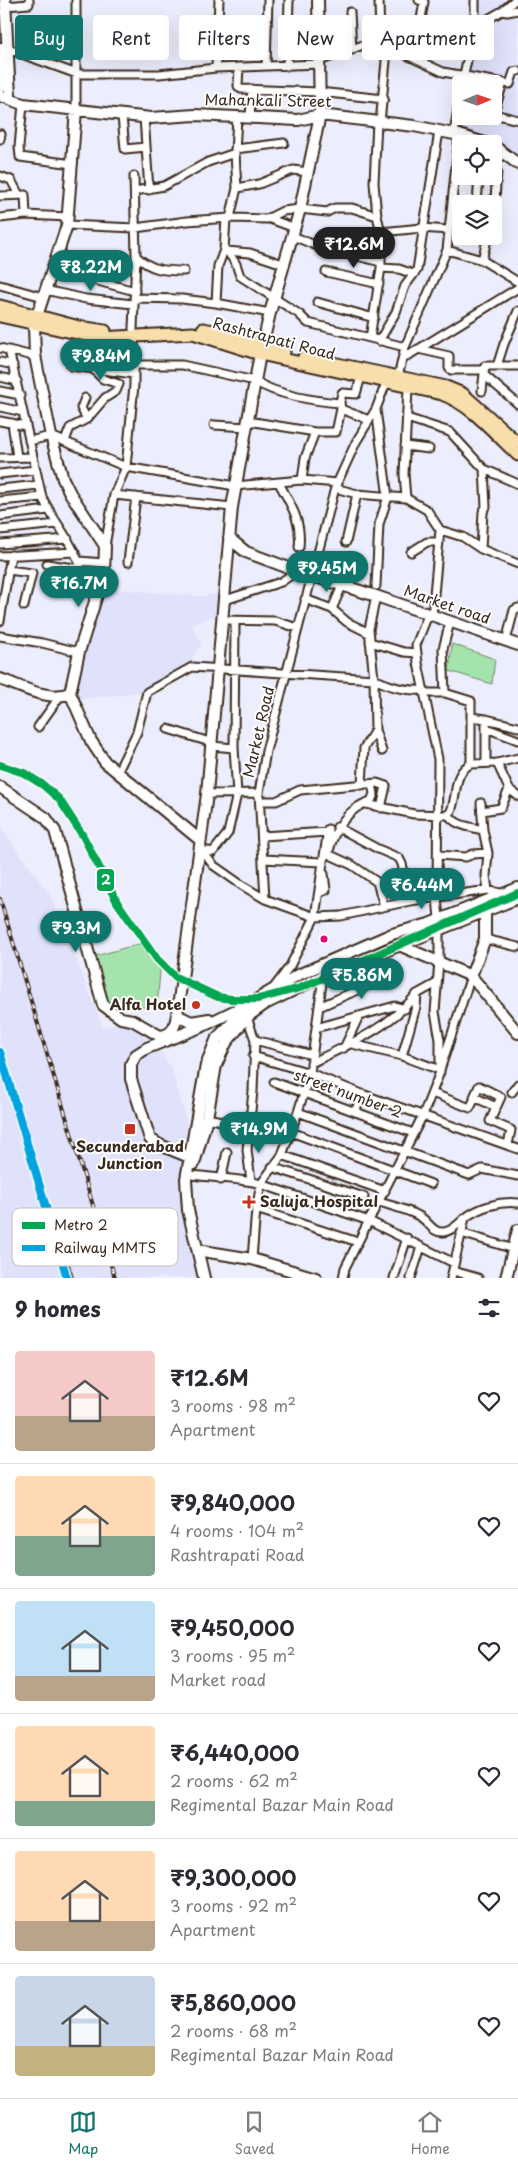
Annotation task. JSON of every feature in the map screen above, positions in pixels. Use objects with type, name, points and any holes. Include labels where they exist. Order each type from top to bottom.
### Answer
[{"type":"main road","name":"Rashtrapati Road","points":[[0,306],[36,320]]},
{"type":"main road","name":"Rashtrapati Road","points":[[0,316],[100,331],[167,330],[193,333],[386,384],[442,394],[468,403],[518,443]]},
{"type":"main road","name":"Rashtrapati Road","points":[[261,350],[446,386],[463,394],[468,403],[518,455]]},
{"type":"street","points":[[4,97],[5,3],[29,4],[29,0]]},
{"type":"street","points":[[76,0],[76,110],[68,221],[36,320],[36,357],[51,436],[63,479],[70,494],[105,546]]},
{"type":"street","points":[[216,68],[219,0]]},
{"type":"street","points":[[266,66],[268,0]]},
{"type":"street","points":[[287,66],[289,0]]},
{"type":"street","points":[[0,787],[46,818],[55,831],[104,1005],[121,1018],[132,1020],[160,1036],[171,1032],[178,1015],[207,794],[220,668],[229,538],[235,486],[261,350],[283,264],[300,209],[320,115],[318,0]]},
{"type":"street","points":[[379,0],[380,15]]},
{"type":"street","points":[[475,0],[476,15]]},
{"type":"street","points":[[493,15],[504,5],[514,0]]},
{"type":"street","points":[[421,15],[423,1]]},
{"type":"street","points":[[504,5],[507,12],[518,10]]},
{"type":"street","points":[[352,50],[362,47]]},
{"type":"street","points":[[4,48],[77,74],[160,74],[216,68],[287,66],[319,63],[327,60]]},
{"type":"street","points":[[370,338],[381,265],[381,232],[377,216],[374,183],[378,123],[384,99],[386,60]]},
{"type":"street","points":[[419,60],[443,72],[459,75]]},
{"type":"street","points":[[464,75],[468,60]]},
{"type":"street","points":[[239,67],[239,88],[319,92],[384,99]]},
{"type":"street","points":[[502,85],[503,82],[510,84],[514,72],[518,71]]},
{"type":"street","points":[[250,117],[252,89]]},
{"type":"street","name":"Mahankali Street","points":[[4,97],[23,104],[122,116],[238,116],[298,120],[320,115],[459,135]]},
{"type":"street","points":[[23,104],[19,156],[73,164]]},
{"type":"street","points":[[502,115],[518,120]]},
{"type":"street","points":[[122,116],[125,148],[146,147]]},
{"type":"street","points":[[216,303],[218,266],[226,251],[228,219],[237,188],[235,151],[238,116]]},
{"type":"street","points":[[144,117],[149,190]]},
{"type":"street","points":[[398,377],[404,358],[405,347],[447,250],[457,125]]},
{"type":"street","points":[[379,341],[396,312],[405,286],[417,270],[422,228],[439,131]]},
{"type":"street","points":[[135,191],[164,186],[208,162],[235,151],[284,143]]},
{"type":"street","points":[[502,152],[518,164]]},
{"type":"street","points":[[237,188],[259,184],[294,170],[308,172]]},
{"type":"street","points":[[0,176],[11,180],[19,195]]},
{"type":"street","points":[[134,176],[136,256],[133,332],[134,374],[126,467],[114,495],[105,546],[104,568],[79,652],[70,692],[91,741],[105,762],[117,773],[200,840],[204,854],[213,865],[265,899],[315,917],[341,916],[410,901],[488,890],[514,893]]},
{"type":"street","points":[[0,196],[23,195],[25,197],[26,216]]},
{"type":"street","points":[[270,219],[283,211],[300,209],[328,212],[335,208],[352,208],[377,216]]},
{"type":"street","points":[[0,218],[26,216],[135,228],[187,221],[270,219],[317,246],[413,274]]},
{"type":"street","points":[[381,232],[422,228],[448,230]]},
{"type":"street","points":[[482,260],[486,245]]},
{"type":"street","points":[[447,250],[482,260],[518,282]]},
{"type":"street","points":[[226,251],[250,253],[283,264]]},
{"type":"street","points":[[226,251],[236,264],[240,276],[298,314],[308,323],[405,347]]},
{"type":"street","points":[[136,256],[146,266],[163,271],[184,271]]},
{"type":"street","points":[[53,269],[134,298]]},
{"type":"street","points":[[326,272],[379,284]]},
{"type":"street","points":[[0,284],[86,299],[182,299],[270,312]]},
{"type":"street","points":[[404,358],[518,288]]},
{"type":"street","points":[[317,302],[374,318]]},
{"type":"street","points":[[497,366],[518,312]]},
{"type":"street","points":[[0,348],[36,357]]},
{"type":"street","points":[[418,349],[449,356],[449,368],[451,370],[484,372],[518,404]]},
{"type":"street","points":[[9,350],[38,486],[48,510],[75,552],[81,569]]},
{"type":"street","points":[[0,362],[13,365]]},
{"type":"street","points":[[134,365],[182,366],[255,381],[262,386],[307,400],[340,406],[370,420]]},
{"type":"street","points":[[71,366],[134,374]]},
{"type":"street","points":[[482,390],[485,366],[518,366]]},
{"type":"street","points":[[65,441],[70,428],[86,419],[105,398],[116,391],[119,384],[103,379],[93,369]]},
{"type":"street","points":[[0,377],[16,381]]},
{"type":"street","points":[[214,425],[248,424],[315,432],[336,432],[342,393],[356,394],[361,377]]},
{"type":"street","name":"Market Road","points":[[265,899],[259,793],[266,751],[336,486],[356,442],[376,410],[386,384]]},
{"type":"street","points":[[406,498],[404,474],[408,388]]},
{"type":"street","points":[[0,391],[20,395]]},
{"type":"street","points":[[85,398],[81,408],[86,419]]},
{"type":"street","points":[[0,407],[23,412]]},
{"type":"street","points":[[376,410],[388,496],[379,524],[376,591],[369,633],[374,679],[375,730],[382,751]]},
{"type":"street","points":[[407,418],[450,432],[484,469],[518,484]]},
{"type":"street","points":[[0,421],[26,426]]},
{"type":"street","points":[[12,424],[17,458]]},
{"type":"street","points":[[302,480],[305,458],[315,432]]},
{"type":"street","points":[[29,441],[51,436],[126,467],[235,486],[302,480],[336,486],[357,494],[406,498],[427,510],[440,530],[463,537],[481,549],[518,564]]},
{"type":"street","points":[[405,446],[429,449]]},
{"type":"street","points":[[0,458],[32,457]]},
{"type":"street","points":[[481,549],[483,512],[486,507],[484,469]]},
{"type":"street","points":[[0,474],[35,470]]},
{"type":"street","points":[[279,483],[293,508],[301,531],[299,546]]},
{"type":"street","points":[[0,489],[38,486]]},
{"type":"street","points":[[346,542],[357,494]]},
{"type":"street","points":[[114,495],[232,507]]},
{"type":"street","points":[[0,502],[42,497]]},
{"type":"street","points":[[128,562],[136,497]]},
{"type":"street","points":[[0,516],[48,510]]},
{"type":"street","points":[[0,530],[57,524]]},
{"type":"street","points":[[440,530],[430,615],[416,645],[438,759],[437,897],[439,961],[436,1012],[440,1040],[440,1070]]},
{"type":"street","name":"Market road","points":[[229,538],[246,552],[297,572],[312,575],[342,586],[376,591],[430,615],[518,645]]},
{"type":"street","points":[[0,544],[68,539]]},
{"type":"street","points":[[411,552],[427,542],[438,542]]},
{"type":"street","points":[[0,556],[75,552]]},
{"type":"street","points":[[228,558],[246,552]]},
{"type":"street","points":[[0,621],[1,601],[11,555]]},
{"type":"street","points":[[79,561],[104,568]]},
{"type":"street","points":[[47,564],[81,569],[104,568]]},
{"type":"street","points":[[8,570],[32,574],[24,606]]},
{"type":"street","points":[[225,600],[281,582],[297,572]]},
{"type":"street","points":[[332,609],[342,586]]},
{"type":"street","points":[[306,599],[332,609],[346,622],[369,633]]},
{"type":"street","points":[[506,641],[514,610],[518,608]]},
{"type":"street","points":[[223,620],[275,620],[298,628]]},
{"type":"street","points":[[204,854],[208,851],[213,852],[228,833],[237,794],[234,748],[235,621]]},
{"type":"street","points":[[446,693],[444,649],[450,622]]},
{"type":"street","points":[[0,636],[42,642],[79,652]]},
{"type":"street","points":[[370,642],[404,652],[417,653]]},
{"type":"street","points":[[117,773],[137,732],[147,692],[192,667],[374,679],[385,685],[404,690],[446,693],[471,701],[471,764]]},
{"type":"street","points":[[0,679],[50,696],[60,696],[70,692]]},
{"type":"street","points":[[38,727],[60,696]]},
{"type":"street","points":[[471,717],[518,727]]},
{"type":"street","points":[[486,719],[486,763]]},
{"type":"street","points":[[486,728],[518,740]]},
{"type":"street","points":[[168,729],[212,744],[234,748]]},
{"type":"street","points":[[362,785],[364,748],[375,730]]},
{"type":"street","points":[[449,815],[453,809],[456,783],[465,768],[471,764],[518,758]]},
{"type":"street","points":[[498,762],[509,789],[518,796]]},
{"type":"street","points":[[260,801],[276,801],[300,790],[381,783],[386,786],[381,808]]},
{"type":"street","points":[[319,892],[326,890],[324,875],[328,854],[338,827],[363,803],[371,801],[373,798],[372,784]]},
{"type":"street","points":[[482,811],[501,808],[509,789]]},
{"type":"street","points":[[207,794],[259,793]]},
{"type":"street","points":[[363,803],[394,811],[438,816],[449,815]]},
{"type":"street","points":[[481,803],[488,854],[486,876],[488,890]]},
{"type":"street","points":[[449,815],[461,825],[484,830]]},
{"type":"street","points":[[338,827],[399,858],[410,901]]},
{"type":"street","points":[[262,836],[328,831],[315,917],[290,966],[272,990]]},
{"type":"street","points":[[328,854],[352,865],[378,882],[384,906]]},
{"type":"street","points":[[438,855],[466,857],[473,854],[488,854]]},
{"type":"street","points":[[263,859],[322,862]]},
{"type":"street","points":[[192,1158],[150,1139],[131,1079],[131,1064],[136,1055],[147,1048],[254,1001],[298,975],[392,934],[429,924],[439,924],[485,910],[514,893]]},
{"type":"street","points":[[210,1278],[200,1252],[187,1204],[186,1179],[207,1118],[213,1079],[222,1051],[230,1036],[247,1017],[265,1004],[323,976],[399,945],[439,924],[514,893]]},
{"type":"street","points":[[343,1278],[345,1268],[424,1114],[485,939],[485,910]]},
{"type":"street","points":[[485,939],[518,947]]},
{"type":"street","points":[[399,945],[471,976],[518,1032]]},
{"type":"street","points":[[290,966],[298,975],[303,986]]},
{"type":"street","points":[[252,1259],[260,1184],[282,1156],[310,1073],[323,976],[319,966]]},
{"type":"street","points":[[319,1007],[396,973]]},
{"type":"street","points":[[311,1063],[352,1044],[404,1009],[417,994],[437,983]]},
{"type":"street","points":[[402,1056],[416,1007],[417,994]]},
{"type":"street","points":[[204,1278],[193,1210],[192,1158],[206,1065],[212,1046],[222,1031],[254,1001]]},
{"type":"street","points":[[316,1028],[395,1006],[404,1009]]},
{"type":"street","points":[[178,1015],[192,1022],[218,1018]]},
{"type":"street","points":[[344,1048],[359,1016]]},
{"type":"street","points":[[247,1017],[255,1040],[247,1150],[251,1181]]},
{"type":"street","points":[[255,1040],[312,1055]]},
{"type":"street","points":[[352,1044],[402,1056],[440,1070]]},
{"type":"street","name":"street number 2","points":[[253,1056],[310,1073],[362,1094],[424,1114],[518,1149]]},
{"type":"street","name":"street number 2","points":[[274,1082],[413,1133]]},
{"type":"street","points":[[512,1092],[518,1084]]},
{"type":"street","points":[[432,1093],[470,1108],[479,1086],[501,1097],[490,1121],[512,1130],[508,1145]]},
{"type":"street","points":[[355,1112],[362,1094]]},
{"type":"street","points":[[475,1098],[496,1107]]},
{"type":"street","points":[[298,1112],[469,1175],[483,1169],[518,1176]]},
{"type":"street","points":[[207,1118],[250,1127],[292,1131],[431,1184]]},
{"type":"street","points":[[221,1180],[227,1152]]},
{"type":"street","points":[[282,1156],[385,1191]]},
{"type":"street","points":[[272,1167],[364,1197]]},
{"type":"street","points":[[192,1175],[221,1180],[251,1181],[260,1184],[370,1221],[454,1263]]},
{"type":"street","points":[[379,1202],[420,1217],[430,1228],[440,1231],[450,1230],[466,1217],[501,1202],[518,1204]]},
{"type":"street","points":[[256,1209],[358,1242]]},
{"type":"street","points":[[466,1217],[452,1275],[478,1278]]},
{"type":"street","points":[[506,1278],[518,1230]]},
{"type":"street","points":[[461,1233],[514,1249]]},
{"type":"street","points":[[394,1278],[407,1238]]},
{"type":"street","points":[[411,1278],[420,1247]]},
{"type":"street","points":[[200,1252],[252,1259],[311,1277]]},
{"type":"shaded area","points":[[476,0],[518,0],[518,159],[502,152],[502,135],[464,135],[457,132],[458,125],[502,125],[502,75],[464,75],[467,60],[494,60],[494,15],[474,15]]},
{"type":"shaded area","points":[[102,588],[203,596],[220,593],[217,618],[210,617],[192,625],[202,643],[187,667],[146,691],[80,699],[76,679]]},
{"type":"shaded area","points":[[0,827],[51,896],[103,1027],[120,1022],[151,1037],[172,1069],[188,1125],[184,1147],[182,1203],[198,1272],[197,1278],[0,1278]]},
{"type":"green space","points":[[452,644],[495,659],[492,684],[449,671]]},
{"type":"green space","points":[[146,942],[150,958],[161,959],[157,1008],[113,1004],[104,999],[92,957]]},
{"type":"railway","points":[[0,899],[94,1208]]},
{"type":"railway","points":[[68,1266],[72,1278]]},
{"type":"railway","points":[[111,1266],[115,1278]]},
{"type":"metro line","name":"2","points":[[0,765],[24,773],[43,785],[59,799],[83,836],[117,902],[157,959],[175,977],[218,997],[258,999],[300,988],[518,893]]},
{"type":"rail line","name":"MMTS","points":[[0,1052],[46,1208]]},
{"type":"rail line","name":"MMTS","points":[[63,1266],[67,1278]]},
{"type":"place","name":"Alfa Hotel","points":[[196,1005]]},
{"type":"place","name":"Secunderabad Junction","points":[[130,1129]]},
{"type":"place","name":"Saluja Hospital","points":[[249,1202]]}]
